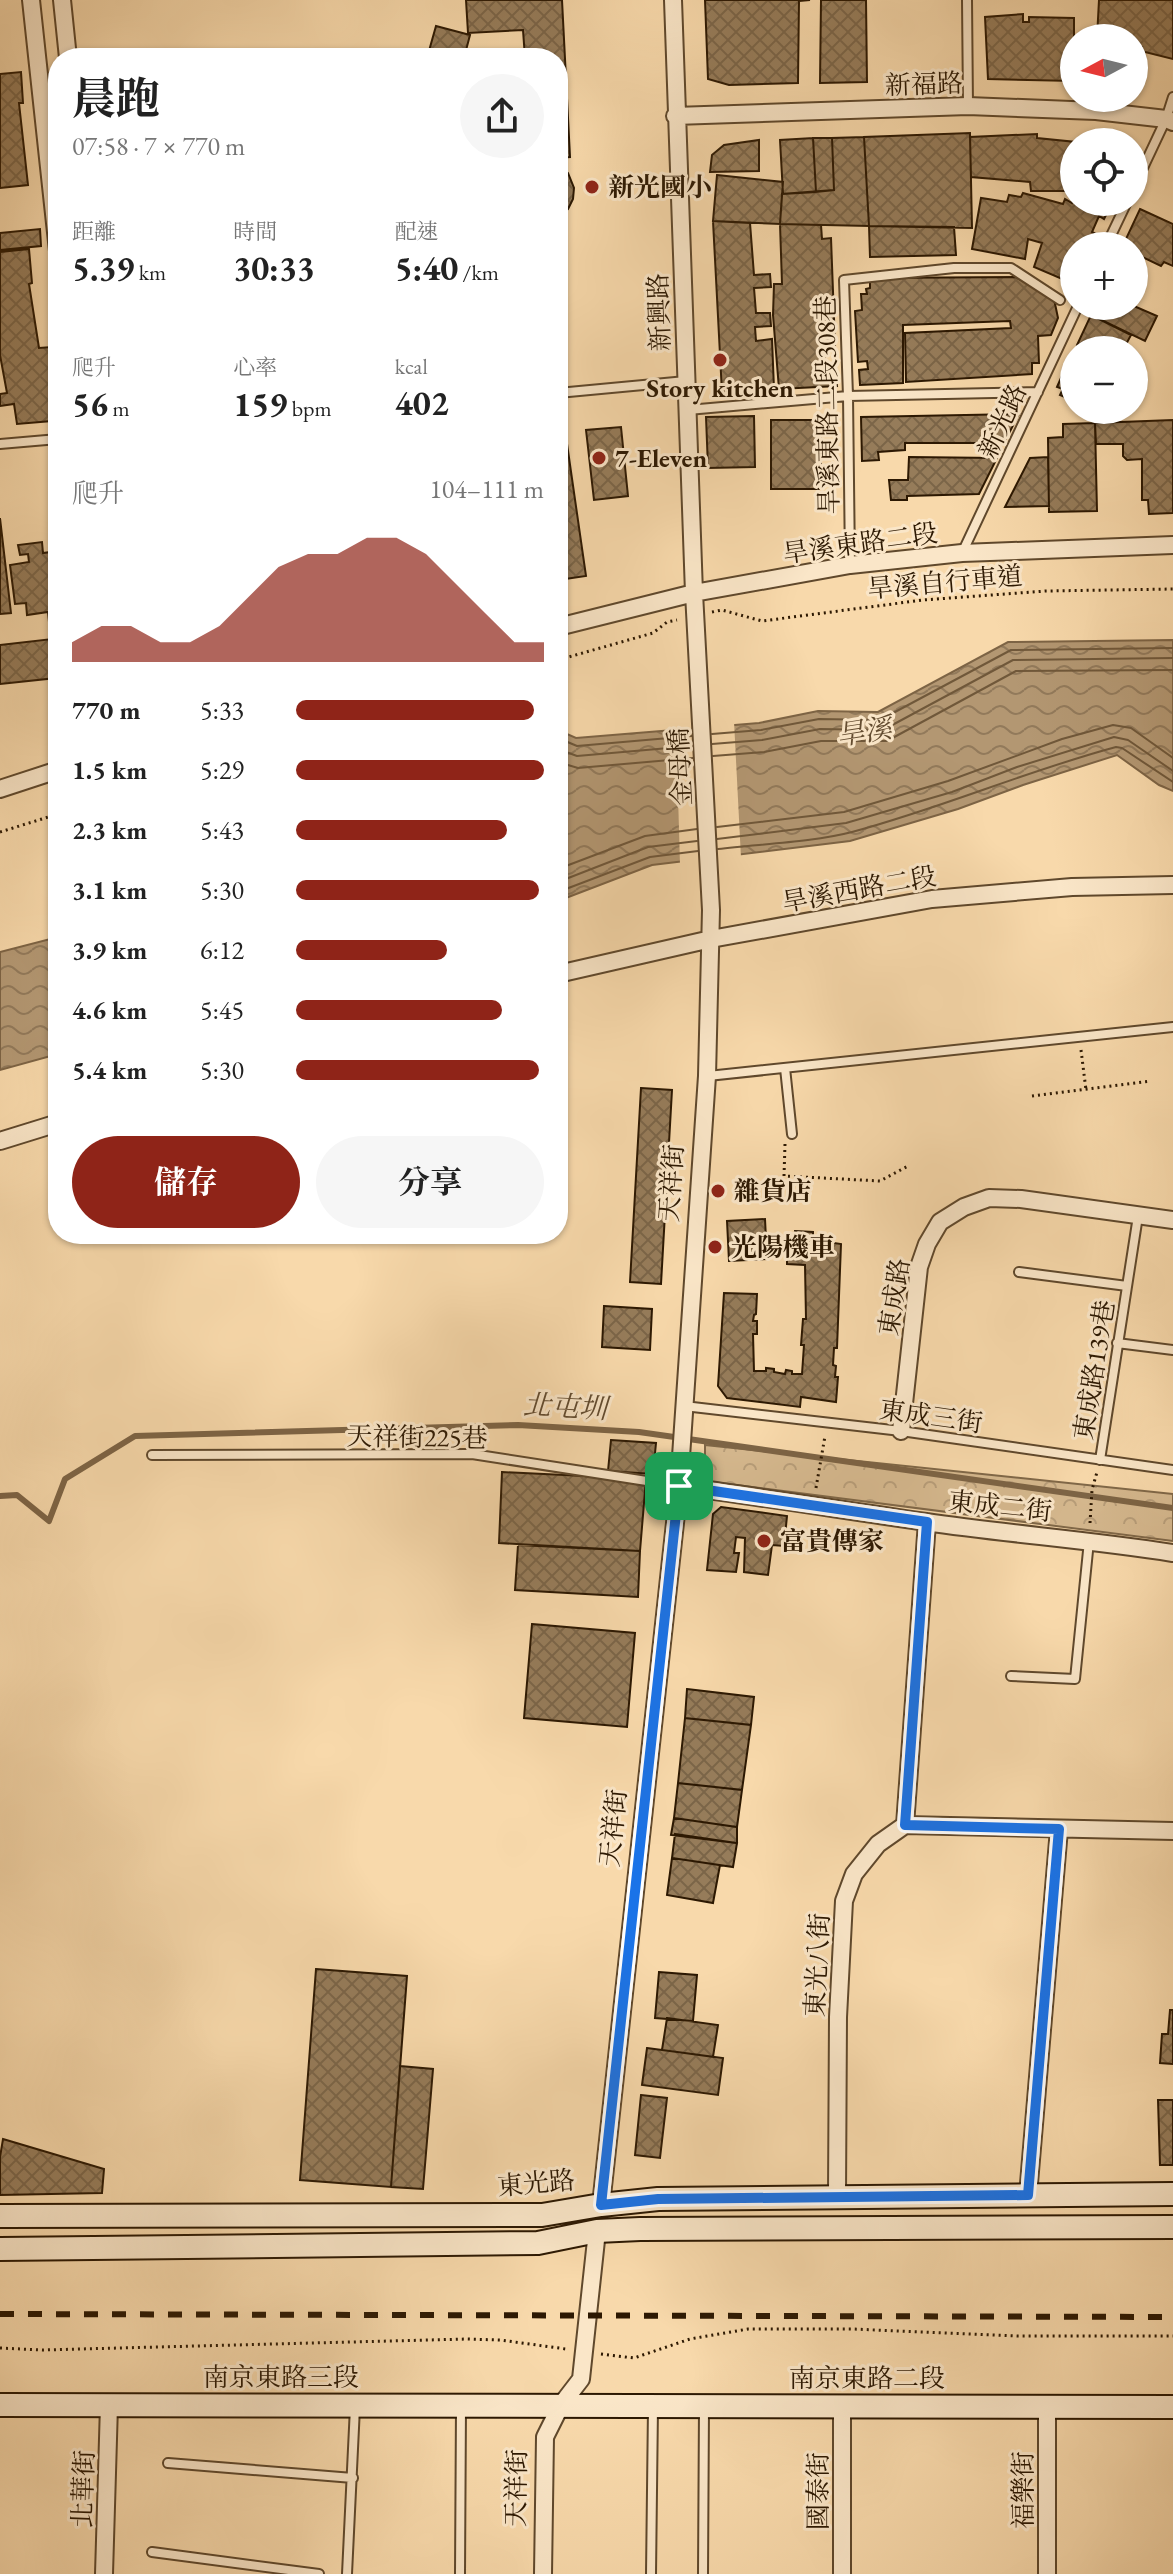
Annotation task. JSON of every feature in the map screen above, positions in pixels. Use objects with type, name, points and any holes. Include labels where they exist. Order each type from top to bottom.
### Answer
[{"type":"street","points":[[31,0],[48,158]]},
{"type":"street","points":[[62,0],[67,48]]},
{"type":"street","name":"新興路","points":[[673,0],[675,116],[697,622]]},
{"type":"street","name":"新福路","points":[[675,116],[968,106],[1096,111],[1169,121]]},
{"type":"street","name":"旱溪東路二段","points":[[568,624],[694,593],[850,565],[962,553],[1173,545]]},
{"type":"street","name":"金母橋","points":[[697,622],[711,910]]},
{"type":"street","points":[[0,789],[48,773]]},
{"type":"street","name":"旱溪西路二段","points":[[568,972],[711,939],[932,899],[1072,887],[1173,885]]},
{"type":"street","name":"天祥街","points":[[543,2574],[545,2437],[561,2405],[581,2379],[679,1486],[707,1076],[711,910]]},
{"type":"street","points":[[0,1141],[48,1126]]},
{"type":"street","name":"東成路","points":[[901,1431],[919,1267],[927,1244],[940,1222],[964,1207],[989,1198],[1021,1199],[1173,1220]]},
{"type":"street","name":"東成二街","points":[[679,1486],[1173,1553]]},
{"type":"street","points":[[927,1522],[905,1825],[1173,1831]]},
{"type":"street","name":"東光八街","points":[[837,2195],[838,2017],[844,1901],[854,1874],[878,1844],[905,1825]]},
{"type":"street","points":[[1028,2195],[1059,1829]]},
{"type":"street","name":"東光路","points":[[0,2216],[542,2215],[658,2199],[1173,2194]]},
{"type":"street","points":[[0,2249],[538,2243],[597,2231],[1173,2227]]},
{"type":"street","name":"南京東路三段","points":[[0,2405],[561,2405]]},
{"type":"street","name":"北華街","points":[[104,2574],[109,2405]]},
{"type":"street","name":"南京東路二段","points":[[561,2405],[1173,2407]]},
{"type":"street","name":"國泰街","points":[[842,2407],[842,2574]]},
{"type":"street","name":"福樂街","points":[[1047,2407],[1047,2574]]},
{"type":"lane","points":[[967,0],[968,106]]},
{"type":"lane","points":[[1148,161],[1169,121],[1173,97]]},
{"type":"lane","name":"旱溪東路二段308巷","points":[[850,565],[844,280],[954,268],[1011,268],[1060,300]]},
{"type":"lane","name":"新光路","points":[[962,553],[1071,320]]},
{"type":"lane","points":[[568,392],[686,381]]},
{"type":"lane","points":[[687,410],[848,396],[1038,392]]},
{"type":"lane","points":[[0,444],[48,440]]},
{"type":"lane","points":[[707,1076],[1173,1027]]},
{"type":"lane","points":[[785,1068],[792,1134]]},
{"type":"lane","name":"東成路139巷","points":[[1100,1460],[1138,1216]]},
{"type":"lane","name":"東成路139巷","points":[[1019,1272],[1127,1286]]},
{"type":"lane","points":[[1117,1343],[1173,1350]]},
{"type":"lane","name":"東成三街","points":[[684,1406],[901,1431],[1173,1470]]},
{"type":"lane","name":"天祥街225巷","points":[[152,1455],[472,1454],[679,1486]]},
{"type":"lane","points":[[1011,1676],[1075,1679],[1090,1540]]},
{"type":"lane","points":[[703,2574],[704,2404]]},
{"type":"lane","points":[[347,2574],[355,2405]]},
{"type":"lane","points":[[651,2574],[653,2405]]},
{"type":"lane","points":[[460,2574],[461,2406]]},
{"type":"lane","points":[[168,2463],[353,2478]]},
{"type":"lane","points":[[152,2552],[319,2574]]},
{"type":"path","name":"旱溪自行車道","points":[[722,610],[762,621],[923,600],[1046,591],[1173,589]]},
{"type":"path","points":[[568,657],[653,633],[667,622]]},
{"type":"path","points":[[0,832],[48,817]]},
{"type":"path","points":[[1080,1037],[1086,1090]]},
{"type":"path","points":[[1032,1096],[1151,1081]]},
{"type":"path","points":[[792,1134],[784,1146],[784,1176],[880,1181],[908,1166]]},
{"type":"path","points":[[816,1482],[828,1423]]},
{"type":"path","points":[[1091,1516],[1092,1490],[1100,1460]]},
{"type":"green space","points":[[705,1445],[1173,1494],[1173,1541],[705,1481]]},
{"type":"water","name":"旱溪","points":[[1173,640],[1173,791],[1159,785],[1117,755],[958,809],[850,841],[652,865],[568,897],[568,734],[576,738],[759,723],[818,711],[878,712],[1008,642]]},
{"type":"water","points":[[48,940],[48,1057],[0,1070],[0,952]]},
{"type":"pier","points":[[734,721],[741,858],[680,865],[676,725]]},
{"type":"building","points":[[466,0],[562,0],[564,48],[524,48],[523,30],[468,33]]},
{"type":"building","points":[[705,0],[810,0],[799,1],[798,83],[729,85],[708,79]]},
{"type":"building","points":[[821,0],[866,0],[867,82],[820,83]]},
{"type":"building","points":[[1099,0],[1173,0],[1173,59],[1148,53],[1148,24],[1098,24]]},
{"type":"building","points":[[1023,14],[1023,22],[1029,22],[1029,17],[1074,18],[1074,24],[1060,24],[1060,81],[988,79],[985,17]]},
{"type":"building","points":[[436,26],[470,35],[467,48],[430,48]]},
{"type":"building","points":[[21,72],[23,103],[19,103],[28,185],[0,188],[0,74]]},
{"type":"building","points":[[970,133],[972,228],[869,226],[864,137]]},
{"type":"building","points":[[1037,134],[1037,138],[1060,140],[1060,191],[1031,191],[1030,182],[971,177],[970,137]]},
{"type":"building","points":[[864,137],[869,226],[780,224],[782,194],[834,190],[832,138]]},
{"type":"building","points":[[813,138],[832,138],[834,190],[816,192]]},
{"type":"building","points":[[813,138],[816,192],[783,194],[780,140]]},
{"type":"building","points":[[759,140],[759,171],[710,172],[712,155],[724,145]]},
{"type":"building","points":[[568,173],[574,188],[568,209]]},
{"type":"building","points":[[717,175],[783,182],[780,224],[713,221]]},
{"type":"building","points":[[1023,193],[1060,203],[1060,216],[1099,216],[1092,232],[1060,232],[1060,278],[1034,267],[1042,243],[1028,239],[1025,259],[972,249],[981,198],[1007,202],[1009,195],[1021,197]]},
{"type":"building","points":[[1148,213],[1173,224],[1173,266],[1164,262],[1161,266],[1148,260],[1148,232],[1129,232],[1137,216],[1148,216]]},
{"type":"building","points":[[713,221],[750,223],[754,275],[770,274],[771,287],[754,288],[756,313],[770,313],[771,326],[755,327],[756,341],[772,339],[774,389],[722,393]]},
{"type":"building","points":[[780,224],[821,225],[822,239],[831,238],[835,345],[824,345],[825,371],[835,370],[837,386],[779,389],[773,315],[774,284],[782,284]]},
{"type":"building","points":[[869,226],[954,227],[956,255],[870,257]]},
{"type":"building","points":[[40,229],[41,246],[0,250],[0,233]]},
{"type":"building","points":[[29,249],[32,283],[29,284],[39,348],[48,347],[48,421],[17,424],[14,404],[0,406],[0,394],[7,393],[0,355],[0,252]]},
{"type":"building","points":[[1016,277],[1054,299],[1058,318],[1051,335],[1038,336],[1039,363],[1032,363],[1032,374],[906,382],[905,333],[1011,328],[1010,321],[903,325],[903,383],[860,385],[859,370],[868,369],[867,361],[858,362],[855,311],[862,310],[861,294],[867,294],[870,278]]},
{"type":"building","points":[[1148,312],[1157,316],[1147,336],[1135,336],[1101,320],[1148,320]]},
{"type":"building","points":[[1089,320],[1101,320],[1131,335],[1130,336],[1081,336]]},
{"type":"building","points":[[1019,414],[1004,443],[905,443],[905,450],[878,452],[879,460],[862,461],[861,417]]},
{"type":"building","points":[[754,416],[755,467],[708,468],[706,417]]},
{"type":"building","points":[[771,420],[821,420],[821,489],[771,489]]},
{"type":"building","points":[[1173,420],[1173,513],[1149,514],[1148,500],[1142,500],[1142,459],[1127,460],[1123,456],[1123,444],[1096,444],[1095,424],[1148,424],[1148,421]]},
{"type":"building","points":[[1063,424],[1095,424],[1097,511],[1049,512],[1048,438],[1063,437]]},
{"type":"building","points":[[621,427],[628,496],[594,500],[586,430]]},
{"type":"building","points":[[568,451],[586,576],[568,579]]},
{"type":"building","points":[[909,457],[997,458],[979,494],[907,496],[907,500],[891,500],[889,480],[908,480]]},
{"type":"building","points":[[1048,457],[1049,506],[1005,507],[1030,458]]},
{"type":"building","points":[[0,518],[11,613],[0,614]]},
{"type":"building","points":[[42,542],[43,553],[48,552],[48,612],[27,615],[26,603],[15,604],[10,565],[29,562],[28,554],[20,555],[18,545]]},
{"type":"building","points":[[48,639],[48,679],[0,684],[0,645]]},
{"type":"building","points":[[641,1088],[672,1090],[661,1284],[630,1282]]},
{"type":"building","points":[[765,1219],[767,1259],[729,1261],[727,1221]]},
{"type":"building","points":[[795,1231],[813,1232],[813,1239],[834,1240],[834,1243],[841,1244],[837,1348],[834,1348],[833,1365],[836,1366],[835,1377],[838,1377],[836,1402],[801,1397],[800,1407],[727,1398],[718,1386],[724,1293],[757,1294],[753,1321],[757,1321],[757,1334],[753,1334],[754,1371],[766,1371],[766,1368],[785,1374],[786,1370],[792,1371],[792,1374],[802,1374],[804,1345],[801,1345],[803,1319],[806,1319],[805,1265],[787,1264],[787,1239],[794,1239]]},
{"type":"building","points":[[604,1306],[652,1309],[650,1350],[602,1347]]},
{"type":"building","points":[[611,1440],[656,1443],[653,1474],[608,1471]]},
{"type":"building","points":[[502,1472],[646,1479],[640,1551],[499,1543]]},
{"type":"building","name":"富貴傳家","points":[[721,1507],[787,1516],[784,1546],[772,1545],[768,1575],[744,1572],[745,1538],[736,1537],[734,1553],[739,1553],[736,1572],[707,1570],[713,1514]]},
{"type":"building","points":[[518,1545],[640,1551],[638,1597],[515,1590]]},
{"type":"building","points":[[532,1624],[635,1633],[627,1727],[524,1718]]},
{"type":"building","points":[[687,1689],[754,1697],[751,1725],[685,1718]]},
{"type":"building","points":[[685,1718],[751,1725],[742,1790],[678,1783]]},
{"type":"building","points":[[678,1783],[742,1790],[737,1827],[674,1818]]},
{"type":"building","points":[[674,1818],[737,1827],[737,1843],[671,1835]]},
{"type":"building","points":[[675,1834],[737,1843],[733,1867],[672,1858]]},
{"type":"building","points":[[672,1858],[720,1865],[713,1903],[667,1895]]},
{"type":"building","points":[[316,1969],[407,1976],[391,2187],[300,2180]]},
{"type":"building","points":[[659,1972],[697,1975],[693,2021],[655,2018]]},
{"type":"building","points":[[1170,2010],[1173,2010],[1173,2064],[1160,2063],[1162,2034],[1168,2034]]},
{"type":"building","points":[[667,2018],[718,2025],[713,2057],[662,2050]]},
{"type":"building","points":[[647,2048],[723,2058],[718,2095],[642,2085]]},
{"type":"building","points":[[400,2066],[433,2069],[423,2189],[391,2187]]},
{"type":"building","points":[[641,2095],[667,2098],[660,2158],[635,2155]]},
{"type":"building","points":[[1158,2100],[1173,2100],[1173,2165],[1160,2165]]},
{"type":"building","points":[[3,2139],[104,2169],[102,2193],[0,2195]]},
{"type":"waterway","name":"北屯圳","points":[[0,1496],[17,1495],[49,1521],[65,1479],[135,1436],[518,1425],[639,1432],[1173,1508]]},
{"type":"railway","points":[[0,2314],[1173,2317]]},
{"type":"place","name":"新光國小","points":[[592,187]]},
{"type":"place","name":"Story kitchen","points":[[720,360]]},
{"type":"place","name":"7-Eleven","points":[[599,458]]},
{"type":"place","name":"雜貨店","points":[[718,1191]]},
{"type":"place","name":"光陽機車","points":[[715,1247]]},
{"type":"place","name":"富貴傳家","points":[[764,1541]]},
{"type":"route","points":[[679,1486],[813,1503],[927,1522],[905,1825],[1059,1829],[1028,2195],[658,2199],[601,2205],[679,1486]]}]
